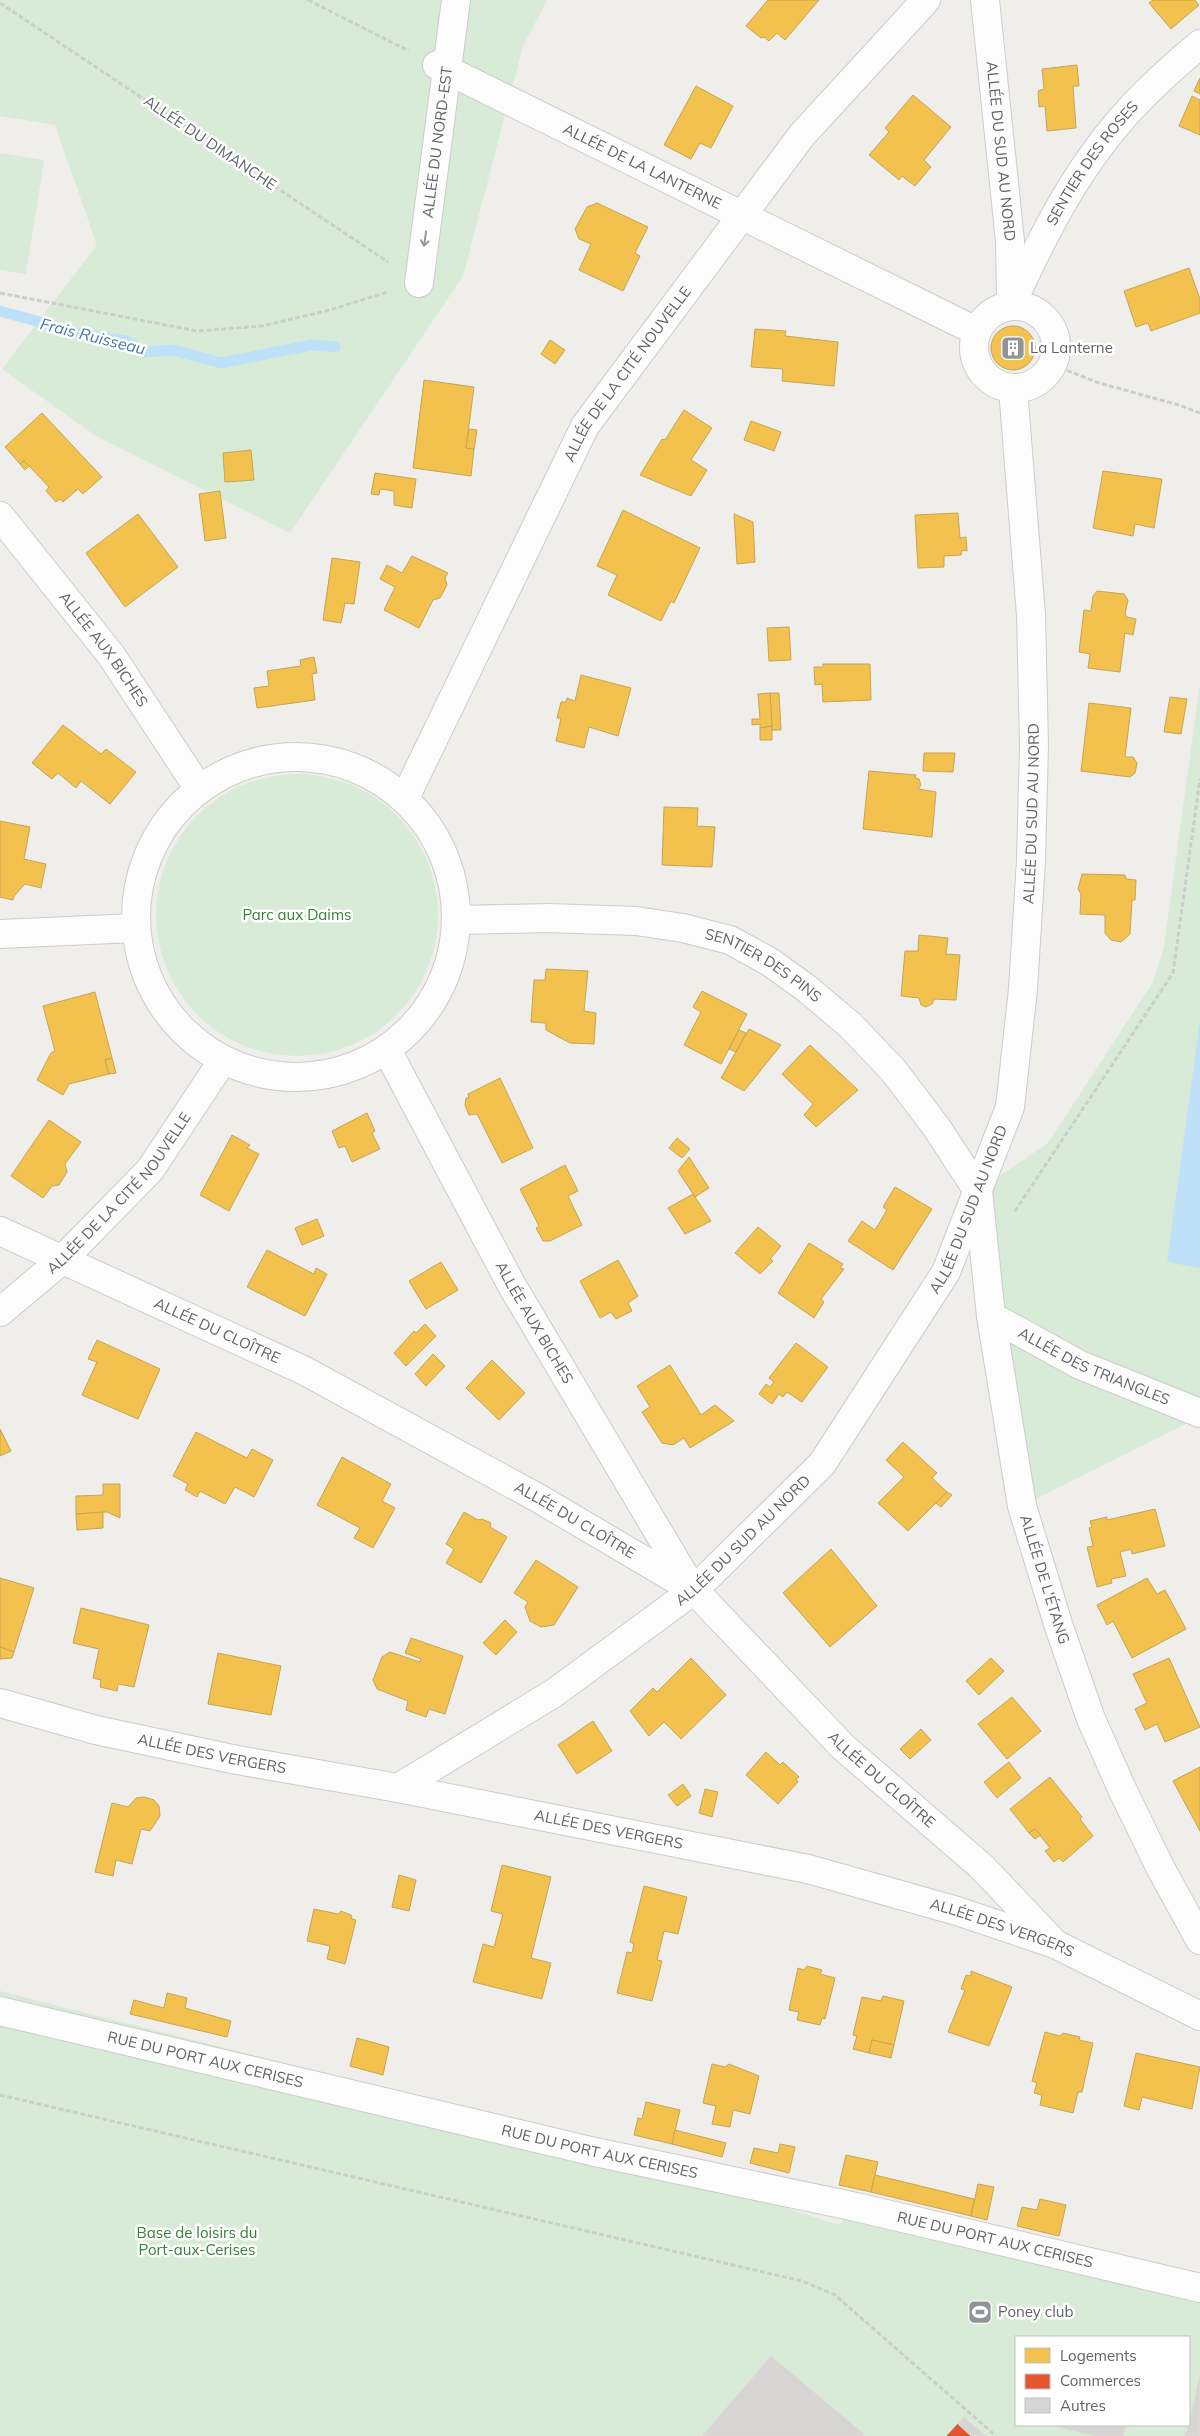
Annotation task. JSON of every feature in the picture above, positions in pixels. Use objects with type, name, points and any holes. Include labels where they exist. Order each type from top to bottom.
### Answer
[{"type":"street","name":"ALLÉE DU NORD-EST","points":[[419,283],[443,68],[456,0]]},
{"type":"street","name":"ALLÉE DE LA CITÉ NOUVELLE","points":[[405,798],[585,426],[802,135],[926,0]]},
{"type":"street","name":"ALLÉE DU SUD AU NORD","points":[[985,0],[1010,241],[1012,305]]},
{"type":"street","name":"SENTIER DES ROSES","points":[[1012,305],[1055,215],[1092,156],[1125,115],[1200,44]]},
{"type":"street","name":"ALLÉE DE LA LANTERNE","points":[[443,68],[976,331]]},
{"type":"street","points":[[1012,305],[1029,307],[1044,316],[1054,331],[1057,348],[1053,365],[1043,378],[1029,386],[1013,389],[997,384],[984,375],[976,362],[973,346],[976,331],[984,318],[997,309],[1012,305]]},
{"type":"street","name":"ALLÉE DU SUD AU NORD","points":[[398,1788],[554,1693],[694,1590],[822,1464],[946,1272],[1010,1107],[1023,989],[1032,860],[1034,746],[1031,615],[1013,389]]},
{"type":"street","name":"ALLÉE AUX BICHES","points":[[0,516],[111,655],[199,788]]},
{"type":"street","points":[[282,757],[326,759],[368,773],[405,798],[433,834],[451,875],[457,920],[448,970],[424,1014],[387,1050],[348,1069],[306,1077],[263,1074],[222,1060],[188,1037],[162,1006],[143,969],[135,928],[140,875],[162,827],[199,788],[238,767],[282,757]]},
{"type":"street","name":"SENTIER DES PINS","points":[[457,920],[549,918],[636,921],[683,928],[730,940],[770,962],[806,988],[850,1025],[893,1070],[937,1128],[978,1191]]},
{"type":"street","points":[[0,934],[135,928]]},
{"type":"street","name":"ALLÉE AUX BICHES","points":[[387,1050],[511,1284],[694,1590]]},
{"type":"street","name":"ALLÉE DE LA CITÉ NOUVELLE","points":[[0,1312],[62,1260],[150,1170],[222,1060]]},
{"type":"street","name":"ALLÉE DE L'ÉTANG","points":[[978,1191],[991,1316],[1022,1506],[1059,1627],[1090,1719],[1160,1867],[1200,1940]]},
{"type":"street","name":"ALLÉE DU CLOÎTRE","points":[[0,1231],[305,1371],[538,1498],[694,1590],[843,1747],[982,1868],[1055,1944]]},
{"type":"street","name":"ALLÉE DES TRIANGLES","points":[[991,1316],[1080,1365],[1200,1413]]},
{"type":"street","name":"ALLÉE DES VERGERS","points":[[0,1703],[96,1730],[236,1760],[398,1788],[808,1869],[957,1911],[1055,1944],[1200,2016]]},
{"type":"street","name":"RUE DU PORT AUX CERISES","points":[[0,2011],[595,2152],[856,2207],[1200,2288]]},
{"type":"path","points":[[308,0],[443,68]]},
{"type":"path","name":"ALLÉE DU DIMANCHE","points":[[0,3],[419,283]]},
{"type":"path","points":[[0,293],[197,331],[262,326],[326,311],[419,283]]},
{"type":"path","points":[[1053,365],[1099,383],[1179,405],[1200,413]]},
{"type":"path","points":[[985,1258],[1056,1147],[1173,974],[1200,779]]},
{"type":"path","points":[[0,2095],[802,2281],[836,2295],[996,2436]]},
{"type":"green space","points":[[0,0],[547,0],[523,46],[463,276],[290,533],[96,436],[2,369],[97,245],[55,125],[0,116]]},
{"type":"green space","points":[[0,153],[44,160],[26,274],[0,270]]},
{"type":"green space","points":[[1200,683],[1200,1417],[1022,1506],[978,1191],[1048,1143],[1153,982],[1164,946]]},
{"type":"green space","name":"Parc aux Daims","points":[[297,774],[324,777],[351,785],[375,798],[397,815],[414,837],[427,861],[435,888],[438,915],[435,942],[427,969],[414,993],[397,1015],[375,1032],[351,1045],[324,1053],[297,1056],[270,1053],[243,1045],[219,1032],[197,1015],[180,993],[167,969],[159,942],[156,915],[159,888],[167,861],[180,837],[197,815],[219,798],[243,785],[270,777]]},
{"type":"green space","name":"Base de loisirs du Port-aux-Cerises","points":[[0,1991],[514,2121],[839,2225],[856,2207],[1200,2287],[1200,2436],[0,2436]]},
{"type":"water","points":[[1200,1021],[1200,1268],[1167,1262]]},
{"type":"building: Logements","points":[[768,0],[819,0],[785,40],[777,33],[769,41],[764,37],[761,38],[746,26]]},
{"type":"building: Logements","points":[[1153,0],[1195,0],[1199,5],[1171,29],[1149,3]]},
{"type":"building: Logements","points":[[1077,65],[1079,86],[1073,86],[1076,128],[1047,131],[1045,106],[1039,107],[1038,91],[1044,89],[1042,69]]},
{"type":"building: Logements","points":[[1200,78],[1200,94],[1194,91]]},
{"type":"building: Logements","points":[[696,86],[733,106],[711,148],[700,143],[691,159],[664,145]]},
{"type":"building: Logements","points":[[913,95],[951,127],[924,160],[931,167],[915,186],[902,176],[899,180],[869,155],[889,132],[885,128]]},
{"type":"building: Logements","points":[[1192,96],[1200,100],[1200,135],[1179,126]]},
{"type":"building: Logements","points":[[597,203],[648,227],[635,253],[640,256],[623,291],[579,270],[591,244],[579,239],[575,229],[587,207]]},
{"type":"building: Logements","points":[[1189,268],[1200,299],[1200,313],[1151,331],[1148,323],[1136,327],[1124,291]]},
{"type":"building: Logements","name":"La Lanterne","points":[[1013,326],[1025,330],[1031,336],[1035,348],[1031,360],[1025,366],[1013,370],[1001,366],[995,360],[991,348],[995,336],[1001,330]]},
{"type":"building: Logements","points":[[755,329],[786,331],[785,336],[838,342],[834,386],[782,381],[783,369],[751,367]]},
{"type":"building: Logements","points":[[550,340],[565,350],[555,364],[541,354]]},
{"type":"building: Logements","points":[[424,380],[474,387],[466,448],[474,449],[471,476],[413,468]]},
{"type":"building: Logements","points":[[684,410],[712,428],[691,460],[707,470],[691,496],[640,475],[662,439],[665,440]]},
{"type":"building: Logements","points":[[42,413],[102,477],[83,494],[78,489],[63,502],[60,499],[56,502],[46,491],[49,487],[24,461],[20,464],[5,447]]},
{"type":"building: Logements","points":[[751,421],[781,432],[774,451],[744,440]]},
{"type":"building: Logements","points":[[469,429],[477,430],[474,449],[466,448]]},
{"type":"building: Logements","points":[[251,450],[254,480],[225,482],[223,453]]},
{"type":"building: Logements","points":[[24,461],[29,466],[25,470],[20,464]]},
{"type":"building: Logements","points":[[1103,471],[1162,479],[1154,528],[1135,524],[1133,536],[1093,528]]},
{"type":"building: Logements","points":[[375,473],[416,479],[412,508],[394,505],[394,491],[380,489],[379,495],[371,494]]},
{"type":"building: Logements","points":[[220,491],[226,538],[205,541],[199,494]]},
{"type":"building: Logements","points":[[623,510],[700,548],[674,603],[671,601],[661,621],[608,595],[617,575],[597,566]]},
{"type":"building: Logements","points":[[958,513],[960,538],[966,537],[967,551],[962,550],[961,555],[944,556],[944,567],[918,568],[915,515]]},
{"type":"building: Logements","points":[[138,514],[178,567],[125,607],[86,553]]},
{"type":"building: Logements","points":[[734,514],[753,522],[755,562],[737,564]]},
{"type":"building: Logements","points":[[412,556],[448,573],[445,578],[447,585],[440,598],[433,600],[419,628],[384,610],[395,587],[380,579],[387,565],[402,573]]},
{"type":"building: Logements","points":[[332,558],[360,562],[354,604],[345,603],[341,623],[323,620]]},
{"type":"building: Logements","points":[[1097,591],[1124,594],[1128,600],[1125,614],[1127,617],[1136,619],[1133,635],[1125,633],[1120,672],[1088,668],[1090,654],[1079,652],[1084,610],[1091,611],[1093,596]]},
{"type":"building: Logements","points":[[789,627],[791,660],[769,661],[767,628]]},
{"type":"building: Logements","points":[[314,657],[317,673],[312,674],[315,700],[257,708],[254,688],[269,686],[267,671],[301,666],[300,660]]},
{"type":"building: Logements","points":[[823,664],[870,664],[871,700],[823,702],[822,684],[815,685],[814,667],[823,667]]},
{"type":"building: Logements","points":[[581,675],[631,688],[618,736],[589,727],[584,748],[556,741],[561,718],[557,718],[561,702],[566,702],[567,698],[575,701]]},
{"type":"building: Logements","points":[[770,693],[779,693],[781,730],[772,730]]},
{"type":"building: Logements","points":[[770,693],[772,726],[760,728],[760,724],[752,725],[752,719],[760,719],[758,694]]},
{"type":"building: Logements","points":[[1170,697],[1187,699],[1181,734],[1164,732]]},
{"type":"building: Logements","points":[[1089,703],[1131,708],[1125,757],[1133,757],[1137,763],[1135,773],[1130,777],[1081,771]]},
{"type":"building: Logements","points":[[63,725],[101,754],[106,749],[136,772],[110,804],[81,781],[76,788],[58,773],[52,779],[32,763]]},
{"type":"building: Logements","points":[[772,726],[772,740],[760,740],[760,728]]},
{"type":"building: Logements","points":[[924,753],[955,753],[953,772],[923,771]]},
{"type":"building: Logements","points":[[869,771],[916,775],[915,778],[919,779],[921,785],[918,789],[936,792],[932,837],[863,829]]},
{"type":"building: Logements","points":[[664,807],[698,808],[697,826],[715,827],[712,867],[662,865]]},
{"type":"building: Logements","points":[[0,821],[30,827],[24,859],[46,864],[41,888],[25,884],[14,896],[13,900],[0,897]]},
{"type":"building: Logements","points":[[1082,874],[1125,875],[1126,879],[1136,880],[1135,900],[1132,900],[1130,934],[1121,942],[1111,940],[1105,933],[1105,915],[1080,914],[1081,894],[1078,889]]},
{"type":"building: Logements","points":[[919,935],[948,938],[946,954],[960,955],[956,1000],[934,999],[932,1004],[926,1007],[921,1005],[919,998],[901,996],[905,951],[918,951]]},
{"type":"building: Logements","points":[[546,969],[588,971],[584,1011],[596,1013],[594,1044],[570,1043],[546,1030],[546,1023],[531,1022],[534,980],[545,980]]},
{"type":"building: Logements","points":[[702,991],[747,1014],[721,1064],[684,1045],[701,1012],[693,1007]]},
{"type":"building: Logements","points":[[95,992],[112,1058],[105,1060],[109,1074],[69,1084],[63,1095],[37,1080],[51,1053],[55,1051],[43,1006]]},
{"type":"building: Logements","points":[[749,1029],[781,1045],[744,1091],[721,1078]]},
{"type":"building: Logements","points":[[739,1030],[746,1033],[736,1052],[729,1049]]},
{"type":"building: Logements","points":[[810,1045],[858,1090],[816,1127],[804,1115],[813,1104],[782,1074]]},
{"type":"building: Logements","points":[[112,1058],[116,1073],[109,1074],[105,1060]]},
{"type":"building: Logements","points":[[500,1078],[533,1148],[502,1163],[477,1114],[469,1115],[465,1105],[466,1098],[469,1098],[468,1094]]},
{"type":"building: Logements","points":[[367,1113],[375,1131],[372,1133],[380,1149],[352,1162],[345,1146],[339,1148],[332,1131]]},
{"type":"building: Logements","points":[[49,1120],[81,1142],[65,1164],[67,1172],[59,1185],[52,1186],[43,1198],[11,1176]]},
{"type":"building: Logements","points":[[232,1135],[250,1145],[247,1148],[259,1154],[229,1211],[200,1195]]},
{"type":"building: Logements","points":[[677,1138],[690,1149],[682,1158],[669,1148]]},
{"type":"building: Logements","points":[[689,1157],[709,1188],[695,1197],[678,1171]]},
{"type":"building: Logements","points":[[565,1165],[578,1191],[568,1196],[582,1225],[550,1241],[543,1241],[536,1228],[539,1226],[520,1189]]},
{"type":"building: Logements","points":[[895,1187],[932,1209],[893,1270],[848,1241],[862,1221],[875,1230],[887,1210],[883,1207]]},
{"type":"building: Logements","points":[[693,1194],[711,1221],[685,1234],[668,1208]]},
{"type":"building: Logements","points":[[317,1219],[324,1236],[302,1245],[295,1228]]},
{"type":"building: Logements","points":[[758,1227],[781,1246],[770,1259],[773,1261],[760,1274],[735,1253]]},
{"type":"building: Logements","points":[[809,1243],[843,1264],[840,1268],[844,1269],[821,1299],[824,1302],[814,1318],[778,1293]]},
{"type":"building: Logements","points":[[267,1250],[314,1274],[316,1268],[327,1274],[305,1316],[247,1287]]},
{"type":"building: Logements","points":[[618,1260],[638,1296],[628,1303],[632,1311],[616,1319],[611,1312],[600,1318],[580,1281]]},
{"type":"building: Logements","points":[[441,1262],[458,1290],[426,1309],[409,1281]]},
{"type":"building: Logements","points":[[425,1324],[436,1336],[406,1366],[394,1353],[414,1331],[416,1333]]},
{"type":"building: Logements","points":[[97,1340],[160,1369],[138,1419],[82,1395],[97,1362],[88,1359]]},
{"type":"building: Logements","points":[[796,1343],[828,1367],[802,1402],[787,1392],[783,1397],[779,1394],[772,1404],[759,1394],[766,1384],[770,1387],[774,1382],[769,1378]]},
{"type":"building: Logements","points":[[433,1354],[445,1366],[426,1386],[415,1374]]},
{"type":"building: Logements","points":[[492,1360],[525,1393],[499,1420],[466,1388]]},
{"type":"building: Logements","points":[[670,1365],[701,1415],[715,1405],[734,1421],[690,1448],[684,1438],[673,1445],[662,1443],[642,1412],[650,1407],[637,1386]]},
{"type":"building: Logements","points":[[0,1429],[11,1451],[0,1456]]},
{"type":"building: Logements","points":[[196,1432],[247,1458],[252,1449],[273,1460],[254,1497],[235,1487],[225,1504],[200,1491],[197,1497],[185,1490],[188,1484],[173,1476]]},
{"type":"building: Logements","points":[[903,1442],[937,1473],[932,1478],[947,1492],[908,1531],[878,1503],[904,1477],[886,1460]]},
{"type":"building: Logements","points":[[342,1457],[391,1484],[382,1501],[395,1508],[373,1548],[354,1538],[360,1528],[317,1505]]},
{"type":"building: Logements","points":[[103,1484],[120,1484],[120,1518],[107,1512],[76,1514],[76,1496],[103,1495]]},
{"type":"building: Logements","points":[[947,1492],[952,1495],[941,1507],[936,1503]]},
{"type":"building: Logements","points":[[1155,1509],[1165,1546],[1132,1554],[1131,1549],[1120,1552],[1126,1576],[1111,1579],[1112,1583],[1097,1587],[1087,1547],[1093,1546],[1089,1528],[1092,1527],[1090,1521],[1107,1517],[1107,1520]]},
{"type":"building: Logements","points":[[103,1512],[103,1528],[77,1530],[76,1514]]},
{"type":"building: Logements","points":[[464,1512],[478,1520],[482,1519],[491,1523],[490,1527],[507,1537],[481,1583],[446,1563],[454,1549],[446,1544]]},
{"type":"building: Logements","points":[[831,1549],[877,1606],[830,1647],[783,1593]]},
{"type":"building: Logements","points":[[536,1560],[578,1587],[554,1625],[541,1627],[530,1621],[525,1607],[528,1602],[514,1593]]},
{"type":"building: Logements","points":[[0,1578],[34,1588],[14,1652],[0,1647]]},
{"type":"building: Logements","points":[[1147,1578],[1157,1594],[1165,1590],[1186,1629],[1132,1658],[1113,1621],[1107,1625],[1097,1605]]},
{"type":"building: Logements","points":[[81,1608],[149,1625],[134,1687],[118,1684],[117,1691],[100,1687],[101,1680],[93,1678],[99,1649],[73,1643]]},
{"type":"building: Logements","points":[[505,1620],[517,1632],[496,1655],[483,1643]]},
{"type":"building: Logements","points":[[411,1638],[463,1656],[445,1714],[429,1709],[426,1717],[406,1710],[408,1701],[377,1689],[373,1680],[382,1657],[390,1652],[420,1662],[421,1659],[405,1653]]},
{"type":"building: Logements","points":[[0,1647],[14,1652],[12,1658],[0,1659]]},
{"type":"building: Logements","points":[[218,1653],[281,1666],[271,1715],[208,1704]]},
{"type":"building: Logements","points":[[691,1658],[726,1695],[681,1739],[664,1722],[649,1736],[630,1711],[653,1688],[657,1692]]},
{"type":"building: Logements","points":[[991,1658],[1004,1671],[979,1695],[966,1681]]},
{"type":"building: Logements","points":[[1169,1658],[1200,1727],[1165,1742],[1157,1724],[1145,1730],[1135,1709],[1147,1703],[1133,1674]]},
{"type":"building: Logements","points":[[1012,1697],[1041,1731],[1007,1759],[978,1724]]},
{"type":"building: Logements","points":[[593,1721],[612,1751],[577,1774],[558,1745]]},
{"type":"building: Logements","points":[[921,1729],[931,1740],[910,1759],[900,1749]]},
{"type":"building: Logements","points":[[766,1752],[780,1765],[783,1762],[799,1777],[796,1779],[798,1782],[778,1804],[746,1775]]},
{"type":"building: Logements","points":[[1009,1762],[1021,1778],[997,1798],[984,1782]]},
{"type":"building: Logements","points":[[1200,1767],[1200,1831],[1173,1781]]},
{"type":"building: Logements","points":[[1050,1777],[1082,1817],[1080,1819],[1093,1836],[1063,1862],[1059,1858],[1054,1862],[1045,1851],[1050,1848],[1035,1829],[1029,1833],[1010,1809]]},
{"type":"building: Logements","points":[[683,1784],[691,1796],[677,1806],[668,1795]]},
{"type":"building: Logements","points":[[705,1789],[718,1792],[712,1817],[699,1813]]},
{"type":"building: Logements","points":[[144,1797],[154,1800],[159,1806],[160,1816],[150,1831],[141,1829],[132,1864],[116,1860],[113,1876],[95,1872],[112,1803],[128,1807],[136,1798]]},
{"type":"building: Logements","points":[[1035,1829],[1041,1835],[1035,1839],[1029,1833]]},
{"type":"building: Logements","points":[[502,1865],[551,1877],[531,1958],[551,1963],[542,1999],[473,1982],[483,1944],[494,1947],[503,1914],[491,1911]]},
{"type":"building: Logements","points":[[399,1875],[416,1880],[409,1911],[392,1907]]},
{"type":"building: Logements","points":[[644,1886],[687,1897],[678,1934],[664,1931],[657,1960],[662,1961],[652,2001],[617,1993],[627,1952],[632,1953],[634,1944],[630,1942]]},
{"type":"building: Logements","points":[[314,1909],[338,1914],[341,1911],[351,1915],[352,1919],[356,1920],[345,1964],[327,1959],[330,1946],[307,1941]]},
{"type":"building: Logements","points":[[807,1966],[822,1970],[820,1974],[835,1978],[825,2019],[822,2018],[820,2025],[797,2020],[799,2012],[789,2010],[798,1968],[804,1970]]},
{"type":"building: Logements","points":[[971,1971],[1012,1987],[989,2046],[948,2032],[965,1990],[961,1989],[966,1975],[971,1976]]},
{"type":"building: Logements","points":[[167,1993],[187,1998],[185,2008],[231,2021],[227,2037],[130,2014],[134,2000],[164,2008]]},
{"type":"building: Logements","points":[[883,1996],[904,2001],[894,2045],[872,2040],[869,2053],[853,2049],[857,2036],[853,2035],[862,1997],[881,2001]]},
{"type":"building: Logements","points":[[1045,2032],[1060,2036],[1063,2033],[1080,2037],[1079,2040],[1093,2043],[1082,2092],[1078,2092],[1073,2113],[1040,2105],[1042,2095],[1034,2093],[1037,2083],[1032,2081]]},
{"type":"building: Logements","points":[[357,2038],[389,2047],[383,2075],[350,2066]]},
{"type":"building: Logements","points":[[872,2040],[894,2045],[891,2058],[869,2053]]},
{"type":"building: Logements","points":[[1136,2053],[1200,2067],[1192,2109],[1142,2097],[1139,2110],[1124,2106]]},
{"type":"building: Logements","points":[[712,2064],[725,2067],[729,2064],[759,2076],[750,2114],[733,2110],[730,2127],[712,2124],[716,2106],[703,2103]]},
{"type":"building: Logements","points":[[646,2102],[680,2110],[672,2144],[634,2135],[638,2118],[642,2119]]},
{"type":"building: Logements","points":[[675,2130],[726,2143],[722,2157],[672,2144]]},
{"type":"building: Logements","points":[[780,2144],[795,2147],[789,2173],[750,2163],[754,2148],[778,2153]]},
{"type":"building: Logements","points":[[846,2155],[878,2162],[871,2192],[839,2185]]},
{"type":"building: Logements","points":[[875,2175],[974,2199],[971,2216],[871,2192]]},
{"type":"building: Logements","points":[[978,2184],[994,2187],[987,2220],[971,2216]]},
{"type":"building: Logements","points":[[1040,2199],[1066,2205],[1059,2236],[1017,2226],[1022,2207],[1037,2210]]},
{"type":"building: Commerces","points":[[958,2424],[971,2436],[947,2436]]},
{"type":"building: Autres","points":[[771,2356],[864,2434],[863,2436],[702,2436]]},
{"type":"building: Autres","points":[[1200,2373],[1200,2436],[1184,2436],[1190,2426]]},
{"type":"building: Autres","points":[[964,2417],[986,2436],[971,2436],[958,2424]]},
{"type":"building: Autres","points":[[1054,2426],[1126,2426],[1123,2436],[1095,2436]]},
{"type":"waterway","name":"Frais Ruisseau","points":[[0,311],[44,323],[64,331],[126,341],[144,352],[173,350],[221,363],[312,345],[335,347]]},
{"type":"place","name":"La Lanterne","points":[[1013,348]]},
{"type":"place","name":"Poney club","points":[[980,2312]]}]
